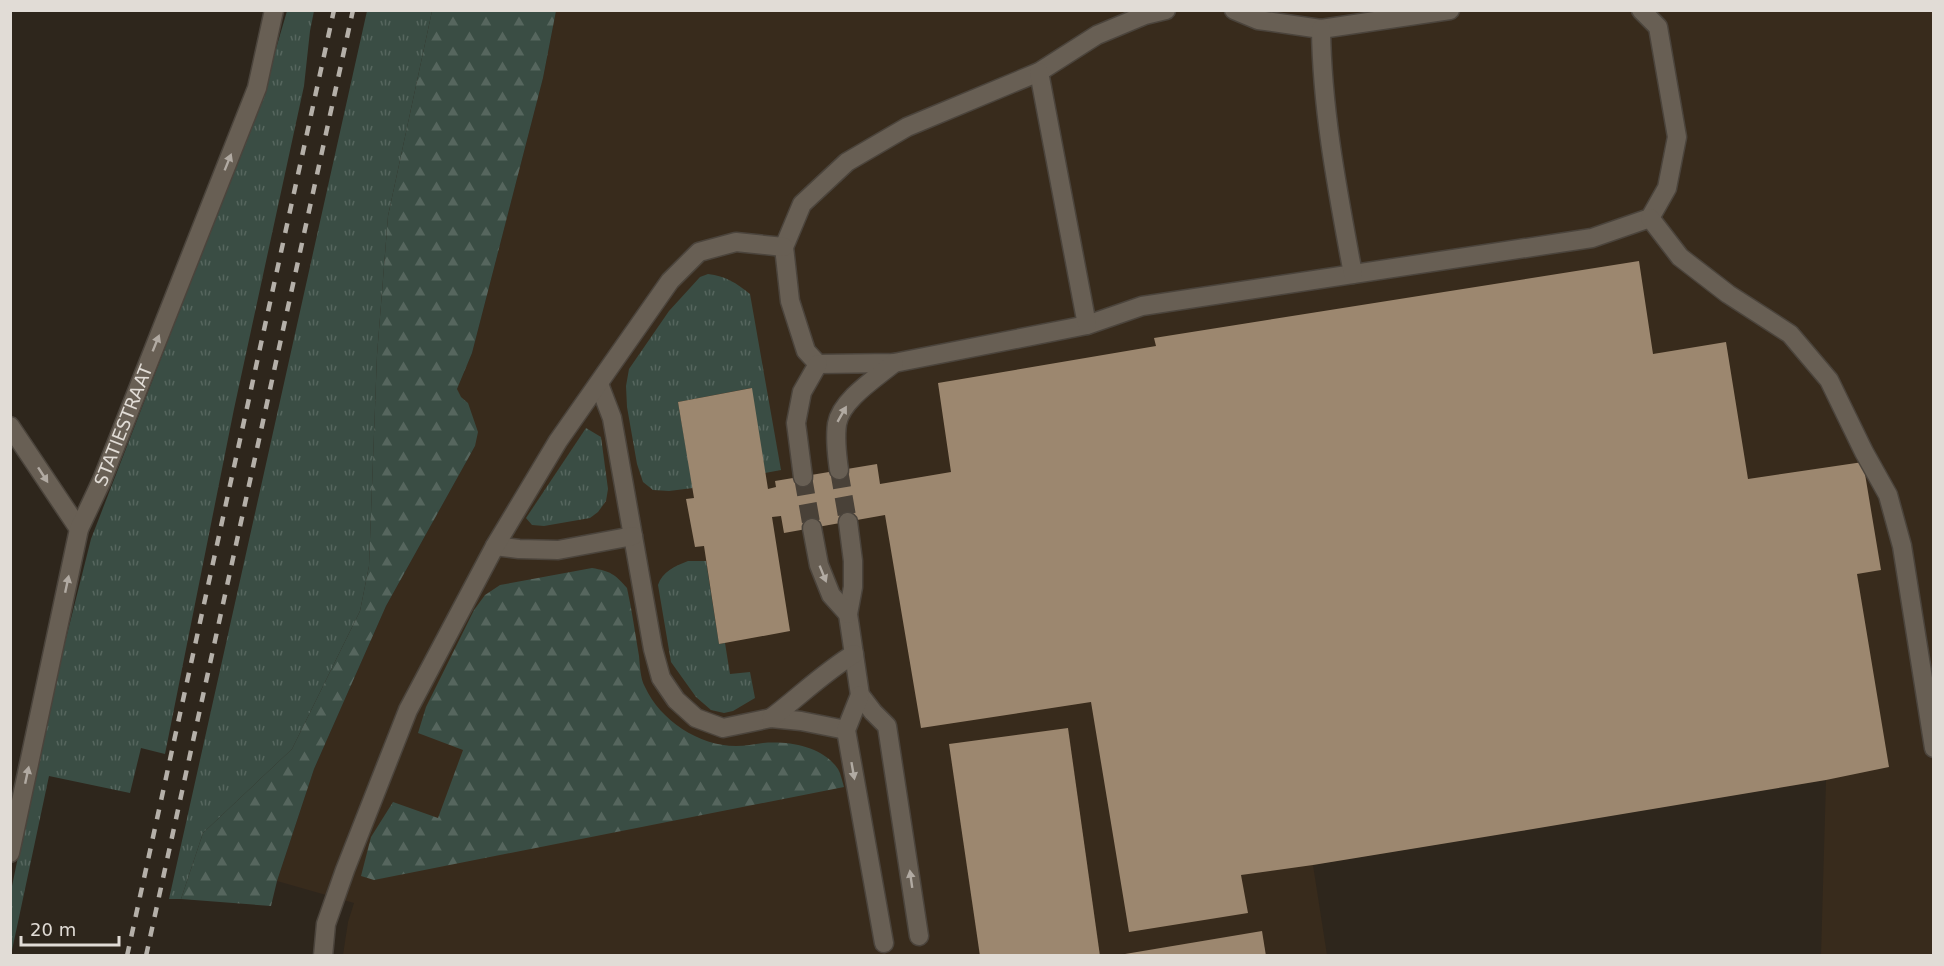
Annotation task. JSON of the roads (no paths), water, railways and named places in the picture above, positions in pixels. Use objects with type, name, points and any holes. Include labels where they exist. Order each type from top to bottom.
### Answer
[{"type":"street","name":"STATIESTRAAT","points":[[10,853],[79,529],[102,480],[257,88],[274,10]]},
{"type":"street","points":[[1166,10],[1145,15],[1097,35],[1039,72],[908,127],[847,162],[802,204],[784,247],[790,302],[806,351],[818,364],[894,363],[1087,326],[1142,306],[1592,238],[1650,218],[1667,188],[1677,137],[1658,27],[1641,10]]},
{"type":"street","points":[[1234,10],[1258,20],[1321,29],[1450,10]]},
{"type":"street","points":[[1321,29],[1328,137],[1353,274]]},
{"type":"street","points":[[1039,72],[1087,326]]},
{"type":"street","points":[[1650,218],[1680,257],[1728,294],[1790,334],[1829,380],[1888,495],[1902,546],[1934,748]]},
{"type":"street","points":[[323,956],[326,924],[408,710],[495,546],[558,441],[670,281],[699,252],[736,242],[784,247]]},
{"type":"street","points":[[838,470],[837,422],[853,396],[894,363]]},
{"type":"street","points":[[803,477],[796,423],[802,392],[818,364]]},
{"type":"street","points":[[598,384],[612,418],[653,649],[661,678],[676,700],[696,718],[723,728],[771,718],[846,730]]},
{"type":"street","points":[[10,426],[79,529]]},
{"type":"street","points":[[848,522],[853,561],[853,587],[848,614],[860,695],[887,726],[919,936]]},
{"type":"street","points":[[812,528],[819,565],[831,595],[848,614]]},
{"type":"street","points":[[495,546],[558,550],[633,536]]},
{"type":"street","points":[[771,718],[827,670],[854,654]]},
{"type":"street","points":[[860,695],[846,730],[884,943]]},
{"type":"tunnel","points":[[839,470],[848,522]]},
{"type":"tunnel","points":[[803,477],[812,528]]},
{"type":"railway","points":[[127,956],[334,10]]},
{"type":"railway","points":[[146,956],[353,10]]}]
